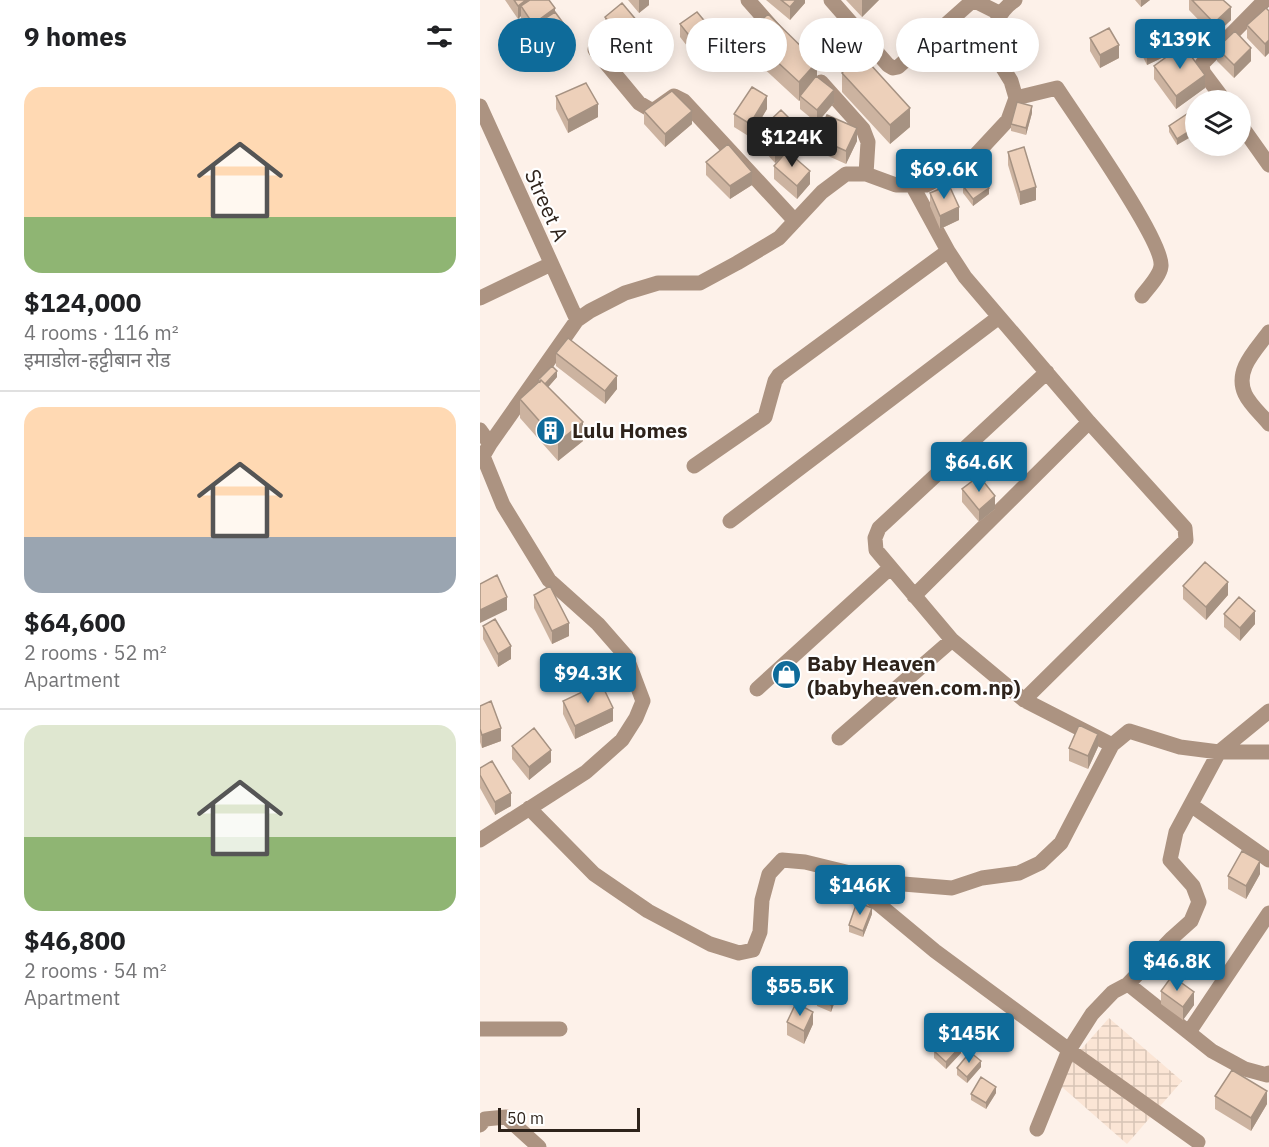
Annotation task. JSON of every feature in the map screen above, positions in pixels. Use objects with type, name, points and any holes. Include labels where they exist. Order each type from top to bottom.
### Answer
[{"type":"street","points":[[748,0],[764,18]]},
{"type":"street","points":[[831,0],[893,69],[898,67],[968,1],[975,1],[1001,14]]},
{"type":"street","points":[[484,452],[578,320],[590,311],[636,290],[658,283],[699,283],[779,238],[822,192],[846,174],[866,174],[896,185],[926,185],[968,163],[1008,120],[1016,98],[1011,81],[990,46],[993,26],[1007,6],[1015,0]]},
{"type":"street","points":[[1216,90],[1203,72],[1202,64],[1265,0]]},
{"type":"street","points":[[613,72],[639,103],[651,110],[674,96],[684,101],[795,220]]},
{"type":"street","points":[[812,72],[863,129],[868,142],[866,174]]},
{"type":"street","points":[[1016,98],[1057,88],[1131,201],[1161,256],[1161,268],[1142,296]]},
{"type":"street","name":"Street A","points":[[480,106],[578,320]]},
{"type":"street","points":[[1251,140],[1269,165]]},
{"type":"street","points":[[912,185],[965,277],[1089,422],[1185,528],[1186,540],[1024,700]]},
{"type":"street","points":[[694,466],[765,417],[774,381],[779,375],[948,251]]},
{"type":"street","points":[[480,298],[551,264]]},
{"type":"street","points":[[730,521],[999,317]]},
{"type":"street","points":[[1269,332],[1247,362],[1241,376],[1245,394],[1269,424]]},
{"type":"street","points":[[1047,372],[879,528],[876,550],[952,640],[1024,700],[1112,745]]},
{"type":"street","points":[[914,596],[1089,422]]},
{"type":"street","points":[[480,430],[484,452],[503,505],[549,579],[598,624],[626,656],[643,700],[636,718],[622,740],[586,772],[480,840]]},
{"type":"street","points":[[757,689],[890,568]]},
{"type":"street","points":[[839,738],[952,640]]},
{"type":"street","points":[[1037,1129],[1069,1050],[1092,1014],[1113,992],[1128,984],[1191,921],[1199,902],[1193,886],[1170,860],[1176,832],[1220,752],[1269,711]]},
{"type":"street","points":[[529,808],[594,874],[648,911],[710,944],[739,953],[753,950],[760,932],[762,900],[769,874],[782,860],[805,862],[891,883],[952,888],[982,878],[1019,873],[1040,863],[1061,843],[1112,745],[1129,730],[1180,747],[1220,752],[1269,752]]},
{"type":"street","points":[[1191,805],[1269,860]]},
{"type":"street","points":[[838,870],[935,951],[1197,1142]]},
{"type":"street","points":[[1189,1032],[1269,914]]},
{"type":"street","points":[[1128,984],[1212,1051],[1245,1069],[1267,1075],[1269,1073]]},
{"type":"street","points":[[480,1029],[560,1029]]},
{"type":"street","points":[[480,1125],[485,1119],[506,1117],[539,1147]]},
{"type":"shaded area","points":[[1109,1018],[1182,1081],[1127,1144],[1054,1080]]},
{"type":"building","points":[[514,0],[526,0],[518,6]]},
{"type":"building","points":[[530,0],[549,0],[555,8],[541,18],[529,18],[521,6]]},
{"type":"building","points":[[781,0],[796,0],[790,7]]},
{"type":"building","points":[[1192,0],[1223,0],[1231,7],[1214,23]]},
{"type":"building","points":[[622,3],[635,18],[606,18]]},
{"type":"building","points":[[1266,8],[1269,11],[1269,40],[1265,44],[1247,25]]},
{"type":"building","points":[[555,12],[559,18],[546,18]]},
{"type":"building","points":[[697,12],[702,18],[688,18]]},
{"type":"building","points":[[686,20],[686,32],[680,24]]},
{"type":"building","points":[[1165,26],[1172,40],[1147,52],[1140,38]]},
{"type":"building","points":[[1109,28],[1119,45],[1100,55],[1090,38]]},
{"type":"building","points":[[1235,31],[1251,48],[1234,65],[1217,48]]},
{"type":"building","points":[[787,33],[799,44],[799,72],[808,72],[799,82],[787,71]]},
{"type":"building","points":[[1183,45],[1205,75],[1176,96],[1154,66]]},
{"type":"building","points":[[877,72],[910,108],[890,125],[842,73]]},
{"type":"building","points":[[816,76],[834,90],[817,110],[800,96]]},
{"type":"building","points":[[586,83],[598,104],[568,120],[556,96]]},
{"type":"building","points":[[752,87],[767,96],[750,124],[734,114]]},
{"type":"building","points":[[672,91],[692,111],[665,134],[644,111]]},
{"type":"building","points":[[1017,102],[1032,106],[1026,128],[1011,124]]},
{"type":"building","points":[[781,110],[799,128],[775,150],[765,140],[768,136],[762,128]]},
{"type":"building","points":[[827,115],[857,128],[846,151],[817,138]]},
{"type":"building","points":[[1185,115],[1185,134],[1177,139],[1169,126]]},
{"type":"building","points":[[728,144],[752,172],[730,186],[706,162]]},
{"type":"building","points":[[1024,147],[1036,187],[1020,192],[1008,152]]},
{"type":"building","points":[[787,151],[810,171],[797,186],[774,166]]},
{"type":"building","points":[[979,174],[989,188],[973,199],[963,186]]},
{"type":"building","points":[[949,185],[959,207],[940,216],[930,193]]},
{"type":"building","points":[[568,338],[617,376],[605,391],[556,353]]},
{"type":"building","points":[[552,366],[557,371],[545,384],[541,380],[540,382],[538,380]]},
{"type":"building","points":[[541,380],[583,422],[558,442],[520,399]]},
{"type":"building","points":[[979,476],[995,496],[979,510],[962,489]]},
{"type":"building","points":[[1205,562],[1228,582],[1206,607],[1183,586]]},
{"type":"building","points":[[497,575],[507,597],[480,610],[480,584]]},
{"type":"building","points":[[550,586],[569,623],[552,631],[534,595]]},
{"type":"building","points":[[1239,597],[1255,611],[1240,628],[1224,614]]},
{"type":"building","points":[[495,619],[511,646],[498,654],[483,626]]},
{"type":"building","points":[[601,683],[613,708],[575,726],[563,701]]},
{"type":"building","points":[[491,701],[501,728],[482,735],[480,706]]},
{"type":"building","points":[[1079,725],[1098,734],[1088,756],[1069,748]]},
{"type":"building","points":[[534,728],[551,750],[529,767],[512,746]]},
{"type":"building","points":[[492,761],[511,793],[495,802],[480,775],[480,768]]},
{"type":"building","points":[[1242,851],[1260,861],[1246,886],[1228,876]]},
{"type":"building","points":[[857,902],[872,908],[863,931],[849,925]]},
{"type":"building","points":[[1172,976],[1194,992],[1183,1007],[1161,991]]},
{"type":"building","points":[[824,981],[838,987],[831,1005],[817,999]]},
{"type":"building","points":[[796,1003],[813,1012],[804,1031],[787,1022]]},
{"type":"building","points":[[949,1035],[961,1046],[946,1062],[934,1051]]},
{"type":"building","points":[[970,1052],[981,1061],[967,1077],[957,1068]]},
{"type":"building","points":[[1232,1070],[1267,1091],[1251,1118],[1215,1096]]},
{"type":"building","points":[[981,1077],[996,1087],[986,1103],[971,1094]]},
{"type":"place","name":"Lulu Homes","points":[[551,430]]},
{"type":"place","name":"Baby Heaven (babyheaven.com.np)","points":[[786,675]]}]
